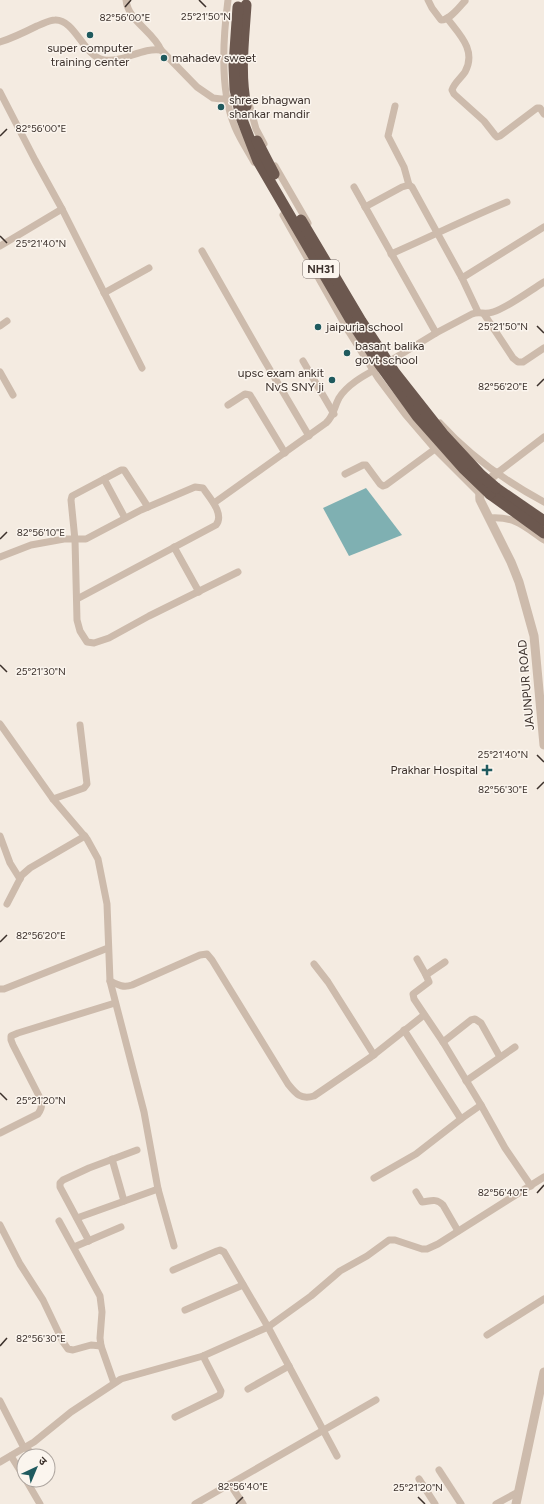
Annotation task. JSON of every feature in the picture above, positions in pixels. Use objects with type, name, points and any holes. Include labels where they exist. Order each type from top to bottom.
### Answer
[{"type":"highway","name":"NH31","points":[[244,2],[242,66],[243,93],[257,141],[268,163],[361,321],[395,373],[443,434],[481,475],[488,492],[544,533]]},
{"type":"highway","name":"NH31","points":[[488,492],[544,521]]},
{"type":"street","points":[[126,0],[131,14],[156,41],[161,50],[169,56],[198,87],[213,98],[247,97]]},
{"type":"street","points":[[228,0],[224,66],[226,98],[235,128],[349,332],[373,370],[405,414],[435,449],[488,492]]},
{"type":"street","points":[[428,0],[438,18],[441,20],[447,18],[465,1]]},
{"type":"street","points":[[244,2],[247,97],[256,129],[275,166],[365,321],[407,383],[441,424],[465,448],[497,473],[527,493],[544,502]]},
{"type":"street","points":[[447,18],[466,43],[469,54],[467,69],[452,90],[454,94],[484,122],[497,137],[537,108],[540,108],[544,114]]},
{"type":"street","points":[[0,42],[54,20],[59,20],[66,24],[95,56],[100,59],[110,60],[151,50],[161,50]]},
{"type":"street","points":[[0,92],[62,209],[142,368]]},
{"type":"street","points":[[395,106],[388,136],[404,167],[409,185],[414,190],[436,234],[481,313],[512,358],[518,362],[523,362],[544,348]]},
{"type":"street","points":[[365,207],[402,187],[409,185]]},
{"type":"street","points":[[354,187],[436,333]]},
{"type":"street","points":[[391,254],[436,234],[454,224],[507,202]]},
{"type":"street","points":[[0,246],[62,209]]},
{"type":"street","points":[[462,278],[544,227]]},
{"type":"street","points":[[202,251],[309,436]]},
{"type":"street","points":[[104,293],[149,268]]},
{"type":"street","points":[[214,503],[330,420],[342,394],[357,380],[436,333],[481,313],[499,310],[544,282]]},
{"type":"street","points":[[0,326],[7,321]]},
{"type":"street","points":[[303,361],[334,414]]},
{"type":"street","points":[[0,372],[13,396]]},
{"type":"street","points":[[228,405],[245,394],[250,395],[285,453]]},
{"type":"street","points":[[488,492],[480,488],[544,437]]},
{"type":"street","points":[[345,474],[366,465],[383,486],[435,449]]},
{"type":"street","points":[[148,507],[124,470],[121,470],[72,496],[78,620],[80,631],[87,642],[94,643],[109,638],[148,616],[238,572]]},
{"type":"street","points":[[104,479],[125,518]]},
{"type":"street","points":[[0,557],[31,545],[64,539],[86,539],[148,507],[195,487],[203,488],[214,503],[219,517],[219,522],[76,600]]},
{"type":"street","name":"JAUNPUR ROAD","points":[[488,492],[480,500],[511,562],[519,582],[534,636],[544,745]]},
{"type":"street","points":[[489,518],[502,517],[512,519],[544,540]]},
{"type":"street","points":[[174,547],[199,592]]},
{"type":"street","points":[[0,724],[53,799],[85,836],[98,859],[107,904],[110,981],[114,1002],[144,1112],[158,1189],[174,1246]]},
{"type":"street","points":[[53,799],[84,788],[86,784],[80,725]]},
{"type":"street","points":[[0,836],[10,863],[20,878]]},
{"type":"street","points":[[7,904],[20,878],[30,868],[85,836]]},
{"type":"street","points":[[0,989],[4,989],[108,948]]},
{"type":"street","points":[[110,981],[119,986],[125,987],[200,955],[207,954],[288,1084],[300,1097],[307,1098],[314,1096],[374,1055],[424,1015]]},
{"type":"street","points":[[417,959],[429,982],[413,994],[413,996],[443,1042],[505,1148],[531,1186]]},
{"type":"street","points":[[426,974],[445,962]]},
{"type":"street","points":[[314,964],[328,982],[374,1055]]},
{"type":"street","points":[[0,1133],[38,1114],[42,1109],[39,1096],[13,1045],[11,1040],[12,1036],[14,1034],[114,1002]]},
{"type":"street","points":[[443,1042],[475,1018],[480,1023],[500,1057]]},
{"type":"street","points":[[404,1030],[461,1119]]},
{"type":"street","points":[[466,1081],[515,1047]]},
{"type":"street","points":[[374,1178],[416,1154],[481,1105]]},
{"type":"street","points":[[89,1241],[60,1188],[60,1183],[63,1180],[89,1168],[137,1150]]},
{"type":"street","points":[[112,1159],[124,1201]]},
{"type":"street","points":[[0,1401],[25,1448],[72,1412],[121,1379],[203,1356],[268,1327],[311,1296],[340,1271],[367,1256],[389,1240],[427,1249],[438,1244],[544,1177]]},
{"type":"street","points":[[77,1218],[158,1189]]},
{"type":"street","points":[[416,1192],[422,1202],[434,1200],[440,1202],[458,1231]]},
{"type":"street","points":[[59,1221],[100,1296],[102,1312],[100,1346],[114,1383]]},
{"type":"street","points":[[0,1225],[20,1264],[42,1297],[65,1346],[72,1350],[91,1345],[100,1346]]},
{"type":"street","points":[[74,1247],[121,1226]]},
{"type":"street","points":[[173,1270],[220,1250],[224,1252],[268,1327],[337,1456]]},
{"type":"street","points":[[184,1310],[243,1285]]},
{"type":"street","points":[[487,1335],[544,1299]]},
{"type":"street","points":[[175,1417],[220,1395],[221,1391],[203,1356]]},
{"type":"street","points":[[248,1389],[288,1366]]},
{"type":"street","points":[[516,1504],[544,1372]]},
{"type":"street","points":[[195,1504],[376,1400]]},
{"type":"street","points":[[0,1462],[16,1454]]},
{"type":"street","points":[[12,1456],[16,1463]]},
{"type":"street","points":[[440,1470],[461,1504]]},
{"type":"street","points":[[419,1479],[435,1504]]},
{"type":"street","points":[[230,1484],[243,1504]]},
{"type":"street","points":[[31,1488],[40,1504]]},
{"type":"street","points":[[496,1504],[518,1492]]},
{"type":"water","points":[[366,488],[402,535],[349,556],[323,508]]},
{"type":"place","name":"super computer training center","points":[[90,35]]},
{"type":"place","name":"mahadev sweet","points":[[164,58]]},
{"type":"place","name":"shree bhagwan shankar mandir","points":[[221,107]]},
{"type":"place","name":"jaipuria school","points":[[318,327]]},
{"type":"place","name":"basant balika govt school","points":[[347,353]]},
{"type":"place","name":"upsc exam ankit NvS SNY ji","points":[[332,380]]},
{"type":"place","name":"Prakhar Hospital","points":[[487,770]]}]
